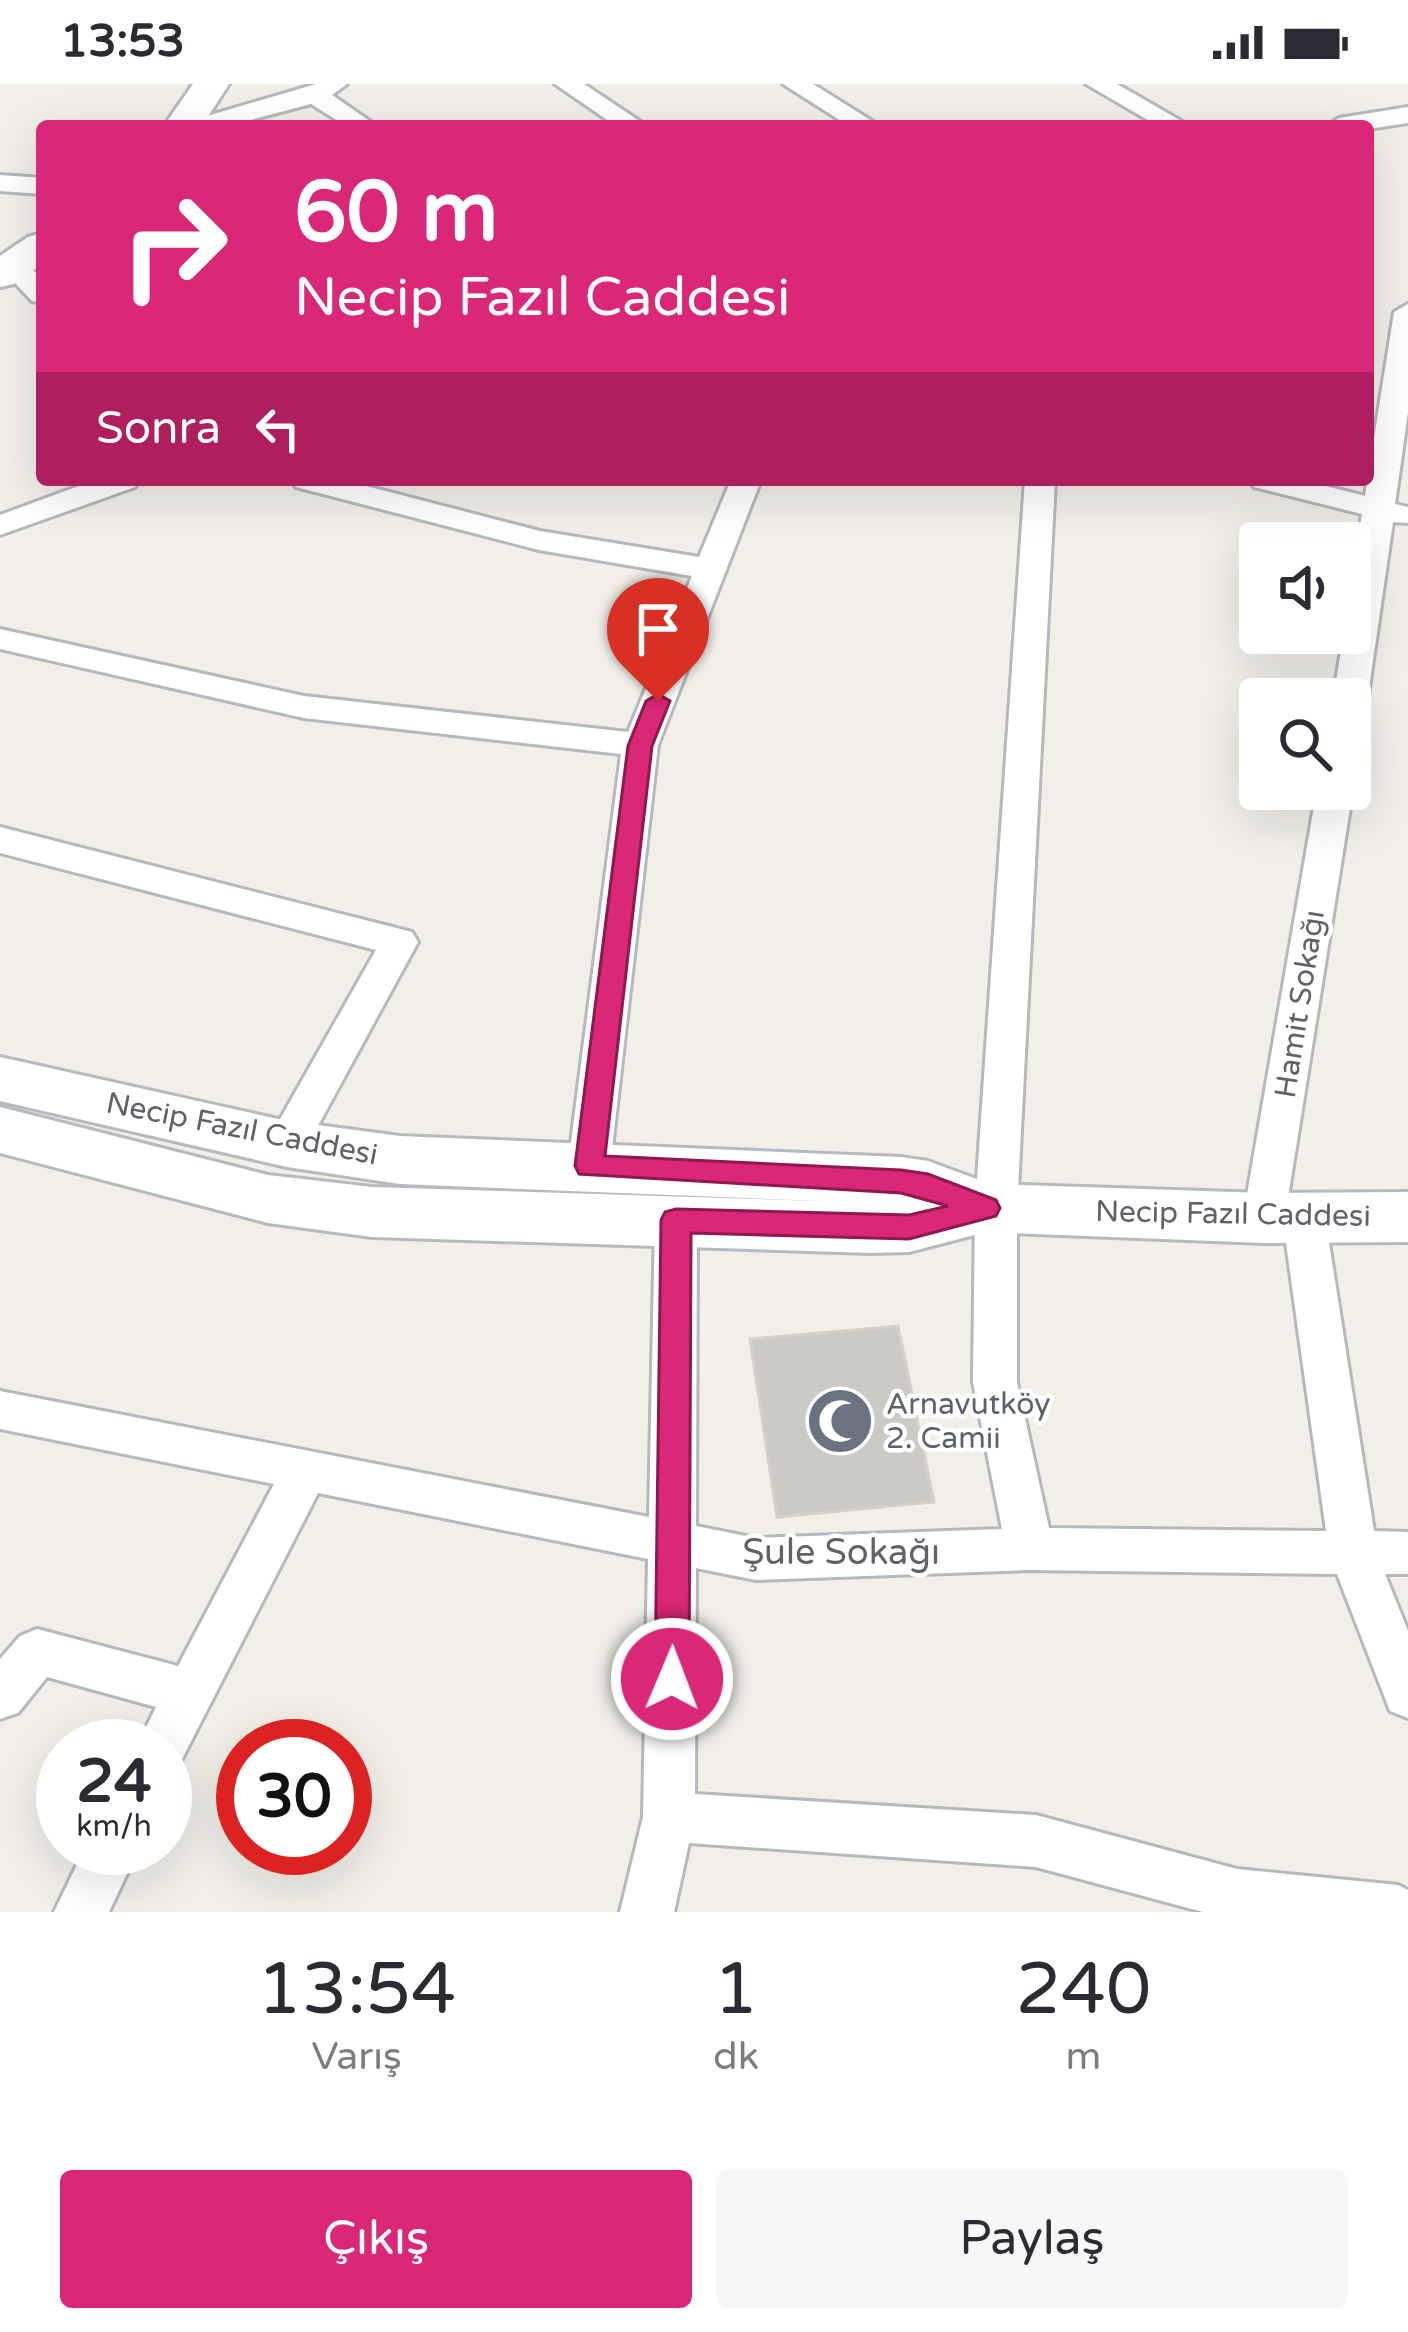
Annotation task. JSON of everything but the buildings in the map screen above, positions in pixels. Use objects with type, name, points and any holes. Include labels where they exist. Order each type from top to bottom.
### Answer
[{"type":"main road","points":[[187,120],[211,84]]},
{"type":"main road","name":"Necip Fazıl Caddesi","points":[[0,1078],[287,1144],[400,1160],[901,1181],[928,1185],[991,1208]]},
{"type":"main road","name":"Necip Fazıl Caddesi","points":[[0,1130],[268,1199],[372,1212],[909,1227],[991,1208],[1284,1218],[1408,1216]]},
{"type":"street","points":[[567,84],[624,120]]},
{"type":"street","points":[[795,84],[857,120]]},
{"type":"street","points":[[1098,84],[1166,120]]},
{"type":"street","points":[[220,120],[325,90],[358,120]]},
{"type":"street","points":[[1374,120],[1408,115]]},
{"type":"street","points":[[0,183],[36,186]]},
{"type":"street","points":[[1356,678],[1395,513],[1408,312]]},
{"type":"street","points":[[0,526],[108,486]]},
{"type":"street","points":[[330,486],[539,540],[710,569]]},
{"type":"street","points":[[589,1166],[640,746],[744,486]]},
{"type":"street","points":[[1030,1549],[995,1382],[991,1208],[1040,486]]},
{"type":"street","points":[[1288,486],[1395,513]]},
{"type":"street","points":[[0,639],[304,707],[640,746]]},
{"type":"street","name":"Hamit Sokağı","points":[[1333,810],[1284,1218],[1352,1552],[1408,1695]]},
{"type":"street","points":[[0,840],[399,942],[287,1144]]},
{"type":"street","points":[[647,1912],[669,1817],[676,1542],[676,1220]]},
{"type":"street","name":"Şule Sokağı","points":[[0,1410],[756,1559],[1030,1549],[1408,1553]]},
{"type":"street","points":[[175,1719],[304,1473]]},
{"type":"street","points":[[0,1696],[37,1652],[188,1692]]},
{"type":"street","points":[[669,1817],[1036,1841],[1236,1904],[1398,1912]]},
{"type":"street","points":[[81,1912],[99,1875]]},
{"type":"place","name":"Arnavutköy 2. Camii","points":[[840,1421]]},
{"type":"route","points":[[658,701],[640,746],[589,1166],[901,1181],[928,1185],[986,1208],[909,1227],[676,1220],[672,1679]]}]
